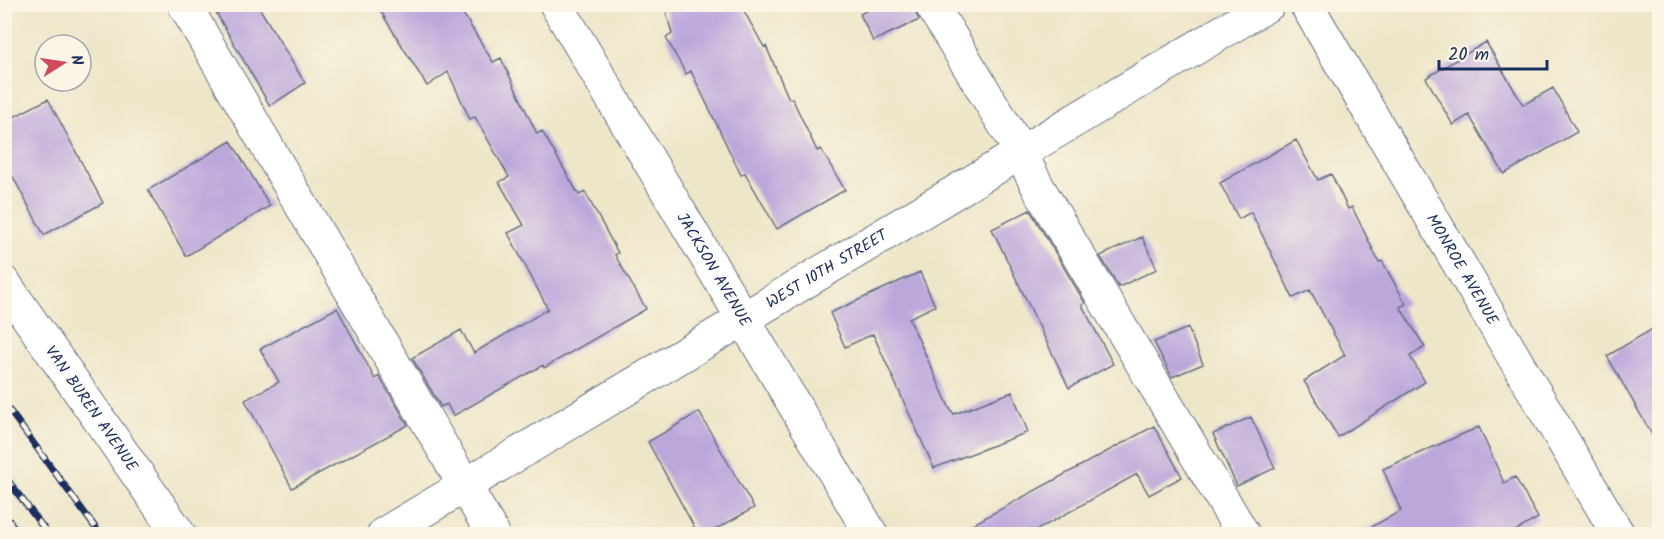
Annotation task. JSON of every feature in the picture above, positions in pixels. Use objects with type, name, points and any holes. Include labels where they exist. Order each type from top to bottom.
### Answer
[{"type":"street","points":[[184,4],[386,350],[462,487],[493,534]]},
{"type":"street","name":"JACKSON AVENUE","points":[[556,4],[871,534]]},
{"type":"street","points":[[931,4],[1022,154],[1039,189],[1243,534]]},
{"type":"street","name":"WEST 10TH STREET","points":[[384,534],[1269,4]]},
{"type":"street","name":"MONROE AVENUE","points":[[1306,4],[1618,534]]},
{"type":"street","name":"VAN BUREN AVENUE","points":[[4,282],[179,534]]},
{"type":"building","points":[[211,4],[257,4],[305,83],[270,106]]},
{"type":"building","points":[[376,4],[457,4],[493,62],[501,58],[537,134],[542,131],[579,195],[585,192],[618,253],[615,255],[646,309],[544,368],[543,365],[453,416],[447,404],[441,407],[412,358],[461,330],[474,353],[548,309],[508,233],[524,225],[499,182],[509,177],[475,117],[470,119],[448,72],[427,86]]},
{"type":"building","points":[[664,4],[740,4],[764,47],[766,46],[789,99],[792,98],[817,151],[821,149],[845,190],[777,229],[745,173],[741,175],[691,71],[686,74],[666,38],[672,34]]},
{"type":"building","points":[[879,4],[912,4],[919,20],[873,41],[860,14]]},
{"type":"building","points":[[1486,42],[1523,105],[1553,88],[1577,132],[1504,174],[1469,115],[1453,125],[1426,78]]},
{"type":"building","points":[[48,99],[103,203],[44,235],[4,160],[4,122]]},
{"type":"building","points":[[1296,140],[1318,180],[1331,174],[1348,209],[1352,207],[1379,262],[1382,261],[1406,304],[1400,307],[1425,347],[1410,356],[1425,382],[1338,437],[1304,381],[1345,355],[1310,290],[1293,298],[1251,212],[1239,219],[1220,183]]},
{"type":"building","points":[[231,141],[270,206],[186,256],[148,190]]},
{"type":"building","points":[[1030,210],[1085,303],[1082,305],[1113,364],[1069,388],[992,229]]},
{"type":"building","points":[[1142,237],[1157,269],[1119,287],[1100,256]]},
{"type":"building","points":[[920,272],[935,306],[909,318],[950,409],[954,414],[1012,392],[1028,432],[934,468],[873,334],[845,347],[830,313]]},
{"type":"building","points":[[337,308],[375,379],[379,376],[408,425],[292,488],[245,400],[279,382],[260,349]]},
{"type":"building","points":[[1659,325],[1659,447],[1607,356]]},
{"type":"building","points":[[1188,328],[1203,364],[1172,377],[1154,342]]},
{"type":"building","points":[[699,412],[754,508],[707,534],[698,534],[648,442]]},
{"type":"building","points":[[1251,417],[1275,468],[1237,486],[1213,434]]},
{"type":"building","points":[[1154,426],[1182,477],[1149,495],[1137,474],[1030,534],[955,534]]},
{"type":"building","points":[[1479,427],[1504,483],[1515,477],[1538,518],[1510,534],[1358,534],[1401,511],[1383,469]]},
{"type":"railway","points":[[4,403],[100,534]]},
{"type":"railway","points":[[4,475],[48,534]]},
{"type":"railway","points":[[4,514],[19,534]]}]
